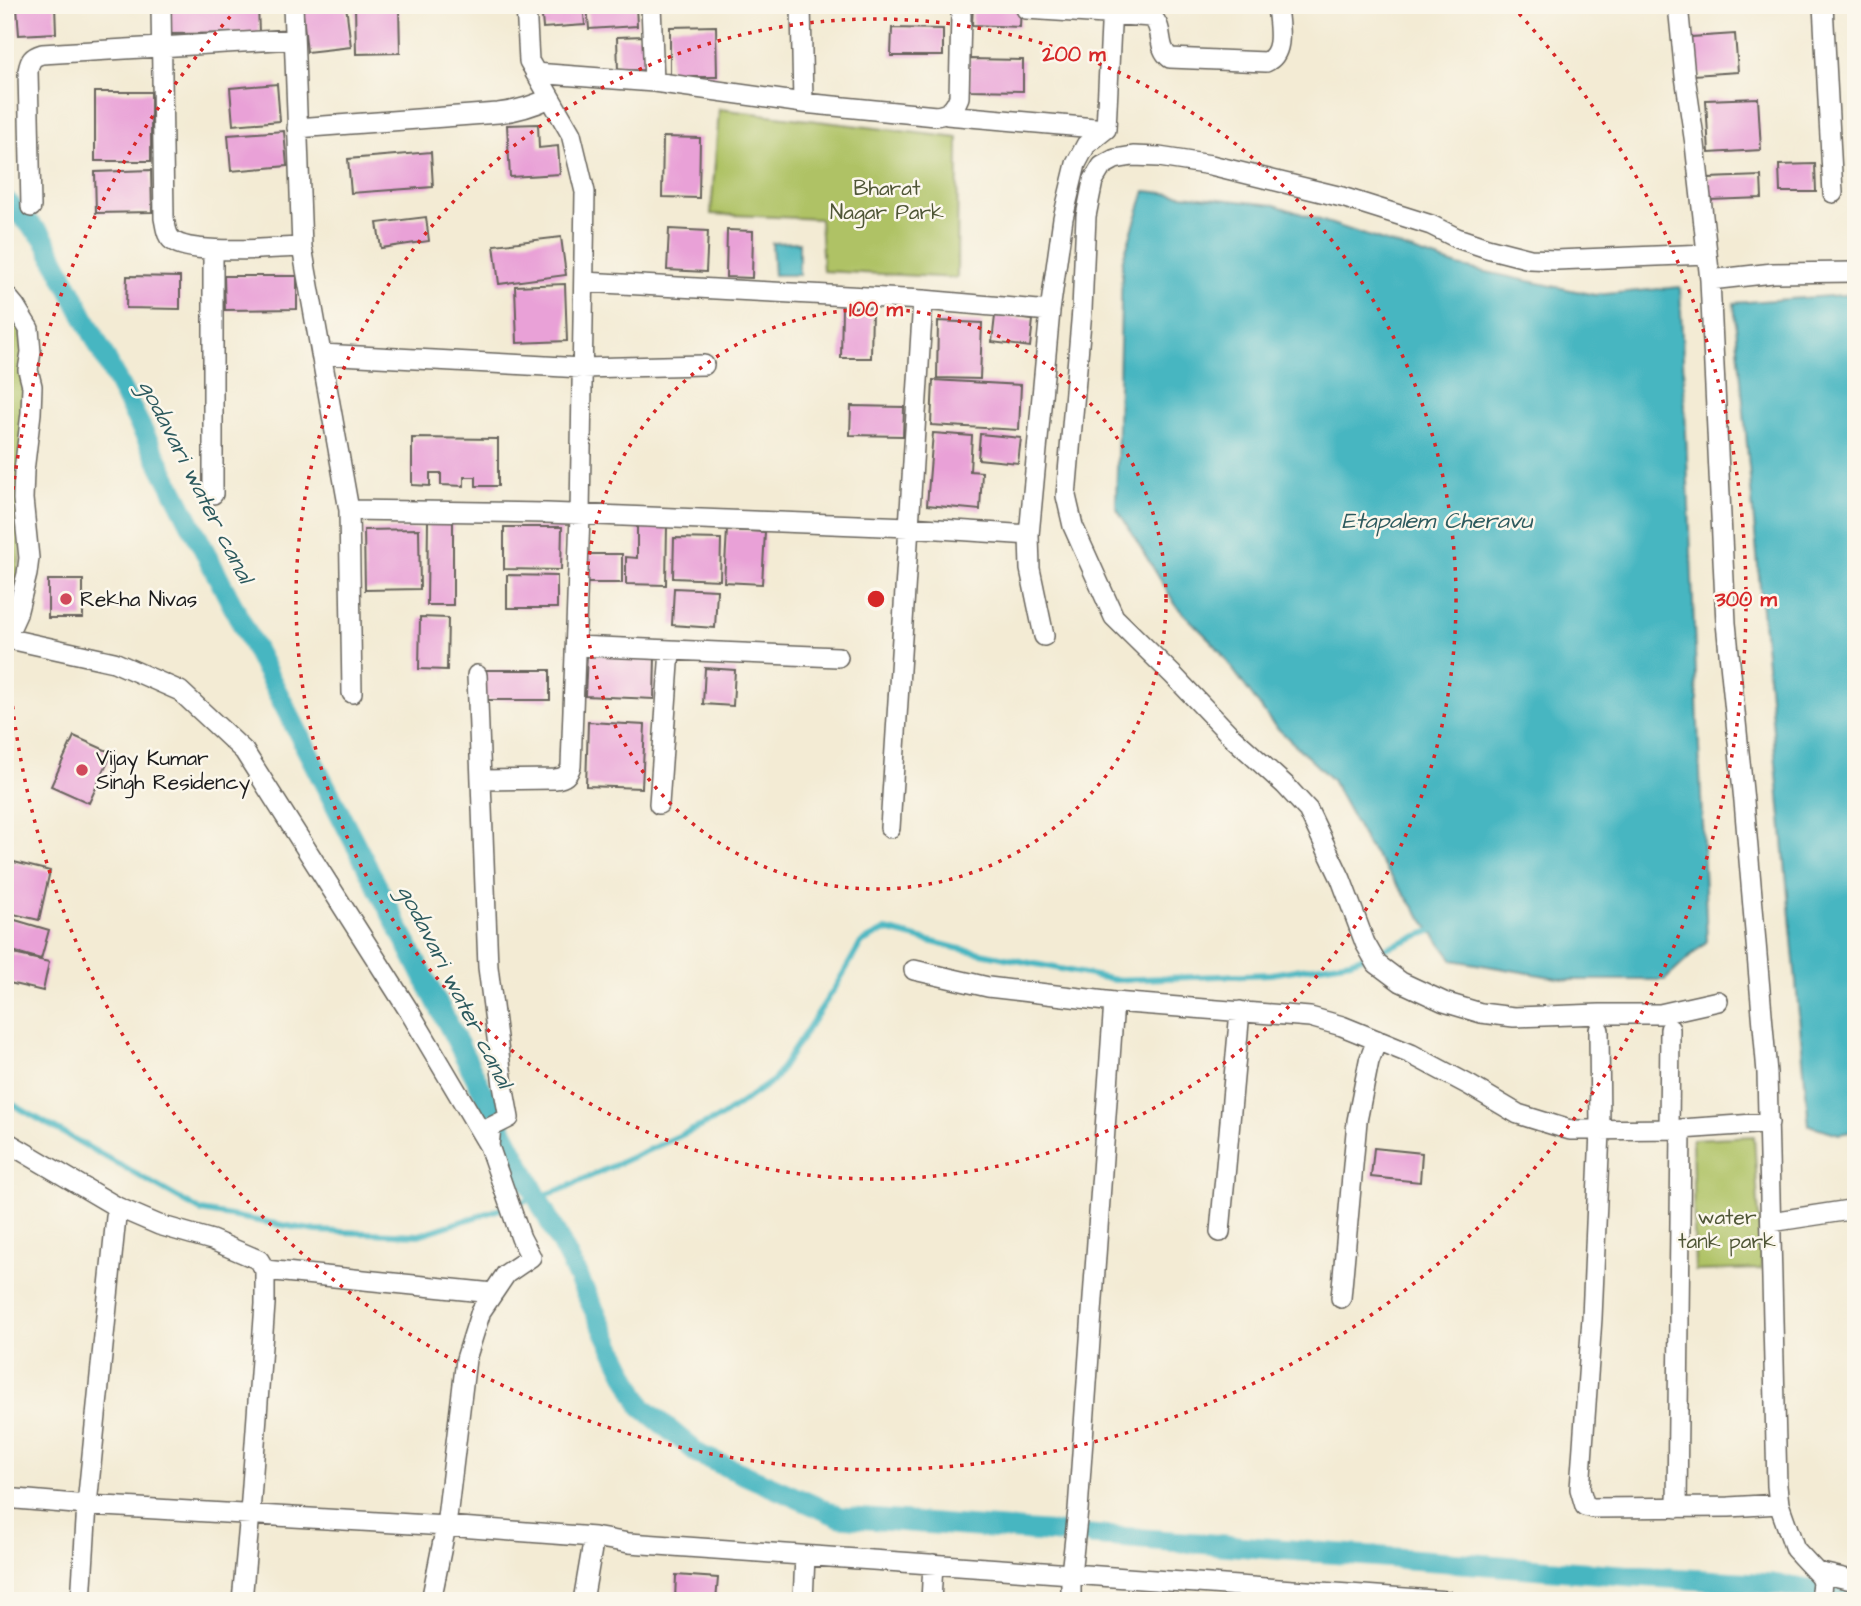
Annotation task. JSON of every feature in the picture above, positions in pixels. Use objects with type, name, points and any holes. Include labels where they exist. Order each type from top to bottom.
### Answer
[{"type":"street","points":[[161,5],[164,218],[168,236],[174,242],[185,246],[213,250],[302,247]]},
{"type":"street","points":[[293,5],[302,247],[349,510],[352,693]]},
{"type":"street","points":[[482,780],[563,778],[568,775],[571,766],[580,515],[586,192],[571,134],[529,61],[526,5]]},
{"type":"street","points":[[651,5],[654,82]]},
{"type":"street","points":[[801,5],[803,103]]},
{"type":"street","points":[[1026,9],[1112,10],[1152,18],[1159,27],[1162,50],[1170,58],[1266,62],[1273,59],[1279,45],[1277,5]]},
{"type":"street","points":[[1678,5],[1710,280],[1726,623],[1767,1073],[1769,1123],[1764,1189],[1771,1222],[1779,1504],[1796,1549],[1819,1585],[1856,1581]]},
{"type":"street","points":[[1823,5],[1833,193]]},
{"type":"street","points":[[1044,636],[1030,569],[1029,535],[1050,311],[1063,218],[1076,164],[1086,145],[1106,129],[1112,10]]},
{"type":"street","points":[[947,115],[955,108],[959,97],[961,15]]},
{"type":"street","points":[[31,206],[29,71],[33,56],[294,39]]},
{"type":"street","points":[[535,73],[654,82],[803,103],[936,117],[947,115],[1106,129]]},
{"type":"street","points":[[297,128],[508,112],[533,107],[551,98]]},
{"type":"street","points":[[1707,254],[1530,259],[1487,248],[1431,225],[1316,190],[1211,165],[1159,157],[1133,156],[1115,159],[1102,166],[1093,181],[1086,216],[1082,310],[1066,496],[1073,526],[1114,617],[1308,810],[1341,878],[1365,943],[1377,964],[1401,982],[1444,1002],[1481,1013],[1514,1017],[1600,1013],[1660,1014],[1718,1001]]},
{"type":"street","points":[[213,250],[213,494]]},
{"type":"street","points":[[1710,280],[1773,273],[1856,272]]},
{"type":"street","points":[[584,282],[923,300],[1050,311]]},
{"type":"street","points":[[5,294],[29,329],[32,352],[28,370],[32,386],[32,413],[23,499],[29,558],[27,574],[17,614],[12,625],[5,624]]},
{"type":"street","points":[[890,828],[923,300]]},
{"type":"street","points":[[322,354],[582,368],[704,365]]},
{"type":"street","points":[[349,510],[909,527],[1029,535]]},
{"type":"street","points":[[5,638],[114,662],[180,691],[244,751],[490,1137],[521,1238],[531,1257],[506,1274],[481,1311],[466,1359],[446,1526],[431,1601]]},
{"type":"street","points":[[576,646],[838,657]]},
{"type":"street","points":[[659,804],[670,650]]},
{"type":"street","points":[[477,675],[488,967],[509,1118],[490,1137]]},
{"type":"street","points":[[914,970],[988,987],[1114,1002],[1310,1017],[1342,1026],[1410,1054],[1518,1114],[1570,1130],[1675,1129],[1769,1123]]},
{"type":"street","points":[[1071,1601],[1114,1002]]},
{"type":"street","points":[[1220,1233],[1240,1011]]},
{"type":"street","points":[[1670,1029],[1675,1129],[1677,1507]]},
{"type":"street","points":[[1599,1030],[1600,1131],[1581,1499],[1585,1506],[1592,1508],[1779,1504]]},
{"type":"street","points":[[1341,1298],[1357,1121],[1366,1073],[1377,1040]]},
{"type":"street","points":[[5,1141],[117,1207],[159,1225],[212,1240],[259,1260],[265,1270],[265,1304],[242,1601]]},
{"type":"street","points":[[81,1601],[87,1505],[117,1207]]},
{"type":"street","points":[[1771,1222],[1856,1209]]},
{"type":"street","points":[[265,1270],[494,1293]]},
{"type":"street","points":[[5,1498],[446,1526],[601,1538],[629,1543],[1447,1601]]},
{"type":"street","points":[[583,1601],[601,1538]]},
{"type":"street","points":[[803,1601],[805,1556]]},
{"type":"street","points":[[932,1601],[933,1564]]},
{"type":"green space","name":"Bharat Nagar Park","points":[[719,109],[958,138],[957,278],[823,271],[820,219],[711,214]]},
{"type":"green space","points":[[5,302],[20,330],[27,382],[22,539],[15,600],[5,609]]},
{"type":"green space","name":"water tank park","points":[[1754,1136],[1762,1269],[1695,1271],[1692,1139]]},
{"type":"water","name":"Etapalem Cheravu","points":[[1145,191],[1275,205],[1458,266],[1595,295],[1680,287],[1707,941],[1665,980],[1569,980],[1453,960],[1367,844],[1332,780],[1272,723],[1215,645],[1177,607],[1116,507],[1122,262]]},
{"type":"water","points":[[799,242],[799,275],[774,275],[772,243]]},
{"type":"water","points":[[1856,294],[1856,1131],[1839,1134],[1809,1125],[1734,303]]},
{"type":"building","points":[[55,5],[56,33],[19,35],[17,7]]},
{"type":"building","points":[[168,5],[258,5],[259,33],[169,34]]},
{"type":"building","points":[[302,5],[346,5],[351,47],[307,52]]},
{"type":"building","points":[[355,5],[399,5],[400,53],[356,54]]},
{"type":"building","points":[[541,5],[583,5],[585,25],[543,28]]},
{"type":"building","points":[[587,5],[636,5],[637,26],[589,29]]},
{"type":"building","points":[[973,5],[1021,5],[1020,27],[972,25]]},
{"type":"building","points":[[716,26],[717,77],[670,77],[670,27]]},
{"type":"building","points":[[892,28],[943,29],[943,56],[891,56]]},
{"type":"building","points":[[1735,34],[1738,72],[1693,75],[1691,37]]},
{"type":"building","points":[[644,36],[646,70],[618,71],[617,37]]},
{"type":"building","points":[[969,59],[1023,60],[1023,91],[969,90]]},
{"type":"building","points":[[277,84],[280,121],[233,125],[230,88]]},
{"type":"building","points":[[95,92],[151,92],[151,161],[95,161]]},
{"type":"building","points":[[1758,98],[1761,150],[1709,153],[1706,100]]},
{"type":"building","points":[[538,124],[539,148],[558,146],[560,174],[510,177],[507,125]]},
{"type":"building","points":[[284,131],[287,166],[231,171],[228,135]]},
{"type":"building","points":[[663,137],[700,138],[699,198],[662,197]]},
{"type":"building","points":[[431,152],[433,187],[351,193],[348,159]]},
{"type":"building","points":[[1815,164],[1816,192],[1780,192],[1779,165]]},
{"type":"building","points":[[151,170],[152,212],[96,213],[95,172]]},
{"type":"building","points":[[1761,176],[1762,198],[1709,200],[1708,178]]},
{"type":"building","points":[[426,217],[429,241],[381,248],[377,223]]},
{"type":"building","points":[[669,229],[708,231],[706,272],[667,270]]},
{"type":"building","points":[[727,230],[753,231],[752,278],[726,277]]},
{"type":"building","points":[[561,237],[566,275],[499,284],[494,245]]},
{"type":"building","points":[[127,276],[180,277],[180,309],[126,308]]},
{"type":"building","points":[[224,276],[297,276],[297,309],[225,310]]},
{"type":"building","points":[[565,284],[567,341],[517,343],[515,286]]},
{"type":"building","points":[[842,307],[872,308],[871,358],[841,358]]},
{"type":"building","points":[[995,316],[1033,320],[1030,347],[992,342]]},
{"type":"building","points":[[938,321],[982,323],[980,379],[937,378]]},
{"type":"building","points":[[933,380],[1021,385],[1019,430],[931,425]]},
{"type":"building","points":[[851,406],[904,407],[903,436],[850,435]]},
{"type":"building","points":[[933,433],[972,436],[970,471],[982,472],[980,510],[927,505]]},
{"type":"building","points":[[980,434],[1021,438],[1018,463],[978,459]]},
{"type":"building","points":[[412,438],[498,439],[498,486],[476,486],[476,477],[464,477],[464,486],[441,485],[441,473],[430,473],[430,486],[412,485]]},
{"type":"building","points":[[428,520],[453,521],[453,605],[427,605]]},
{"type":"building","points":[[637,525],[667,525],[666,585],[626,584],[626,557],[637,558]]},
{"type":"building","points":[[504,527],[562,527],[561,570],[504,569]]},
{"type":"building","points":[[419,529],[420,589],[365,590],[364,530]]},
{"type":"building","points":[[727,530],[765,532],[762,584],[724,582]]},
{"type":"building","points":[[674,538],[721,539],[720,580],[673,578]]},
{"type":"building","points":[[586,554],[622,554],[622,583],[585,583]]},
{"type":"building","points":[[507,575],[557,576],[557,608],[507,608]]},
{"type":"building","name":"Rekha Nivas","points":[[48,580],[83,580],[83,618],[48,618]]},
{"type":"building","points":[[674,588],[717,590],[715,628],[672,625]]},
{"type":"building","points":[[420,617],[448,618],[447,670],[419,669]]},
{"type":"building","points":[[587,654],[655,656],[654,699],[585,696]]},
{"type":"building","points":[[705,668],[735,670],[733,706],[703,704]]},
{"type":"building","points":[[483,670],[550,670],[550,700],[483,700]]},
{"type":"building","points":[[588,722],[645,725],[642,788],[586,786]]},
{"type":"building","name":"Vijay Kumar Singh Residency","points":[[74,736],[112,753],[89,803],[51,786]]},
{"type":"building","points":[[6,860],[50,871],[39,920],[5,912]]},
{"type":"building","points":[[5,917],[49,930],[41,959],[5,949]]},
{"type":"building","points":[[5,952],[49,962],[43,991],[5,982]]},
{"type":"building","points":[[1374,1148],[1422,1153],[1420,1182],[1371,1177]]},
{"type":"building","points":[[676,1575],[718,1578],[716,1601],[675,1601]]},
{"type":"waterway","name":"godavari water canal","points":[[5,200],[43,237],[570,1261],[642,1407],[700,1455],[840,1517],[1058,1533]]},
{"type":"waterway","points":[[5,1100],[201,1211],[317,1231],[419,1235],[560,1190],[721,1117],[774,1080],[861,943],[886,930],[956,948],[1115,980],[1271,974],[1351,961],[1431,931]]},
{"type":"waterway","points":[[1090,1535],[1773,1584],[1856,1597]]},
{"type":"place","name":"Rekha Nivas","points":[[66,599]]},
{"type":"place","name":"Vijay Kumar Singh Residency","points":[[82,770]]}]
